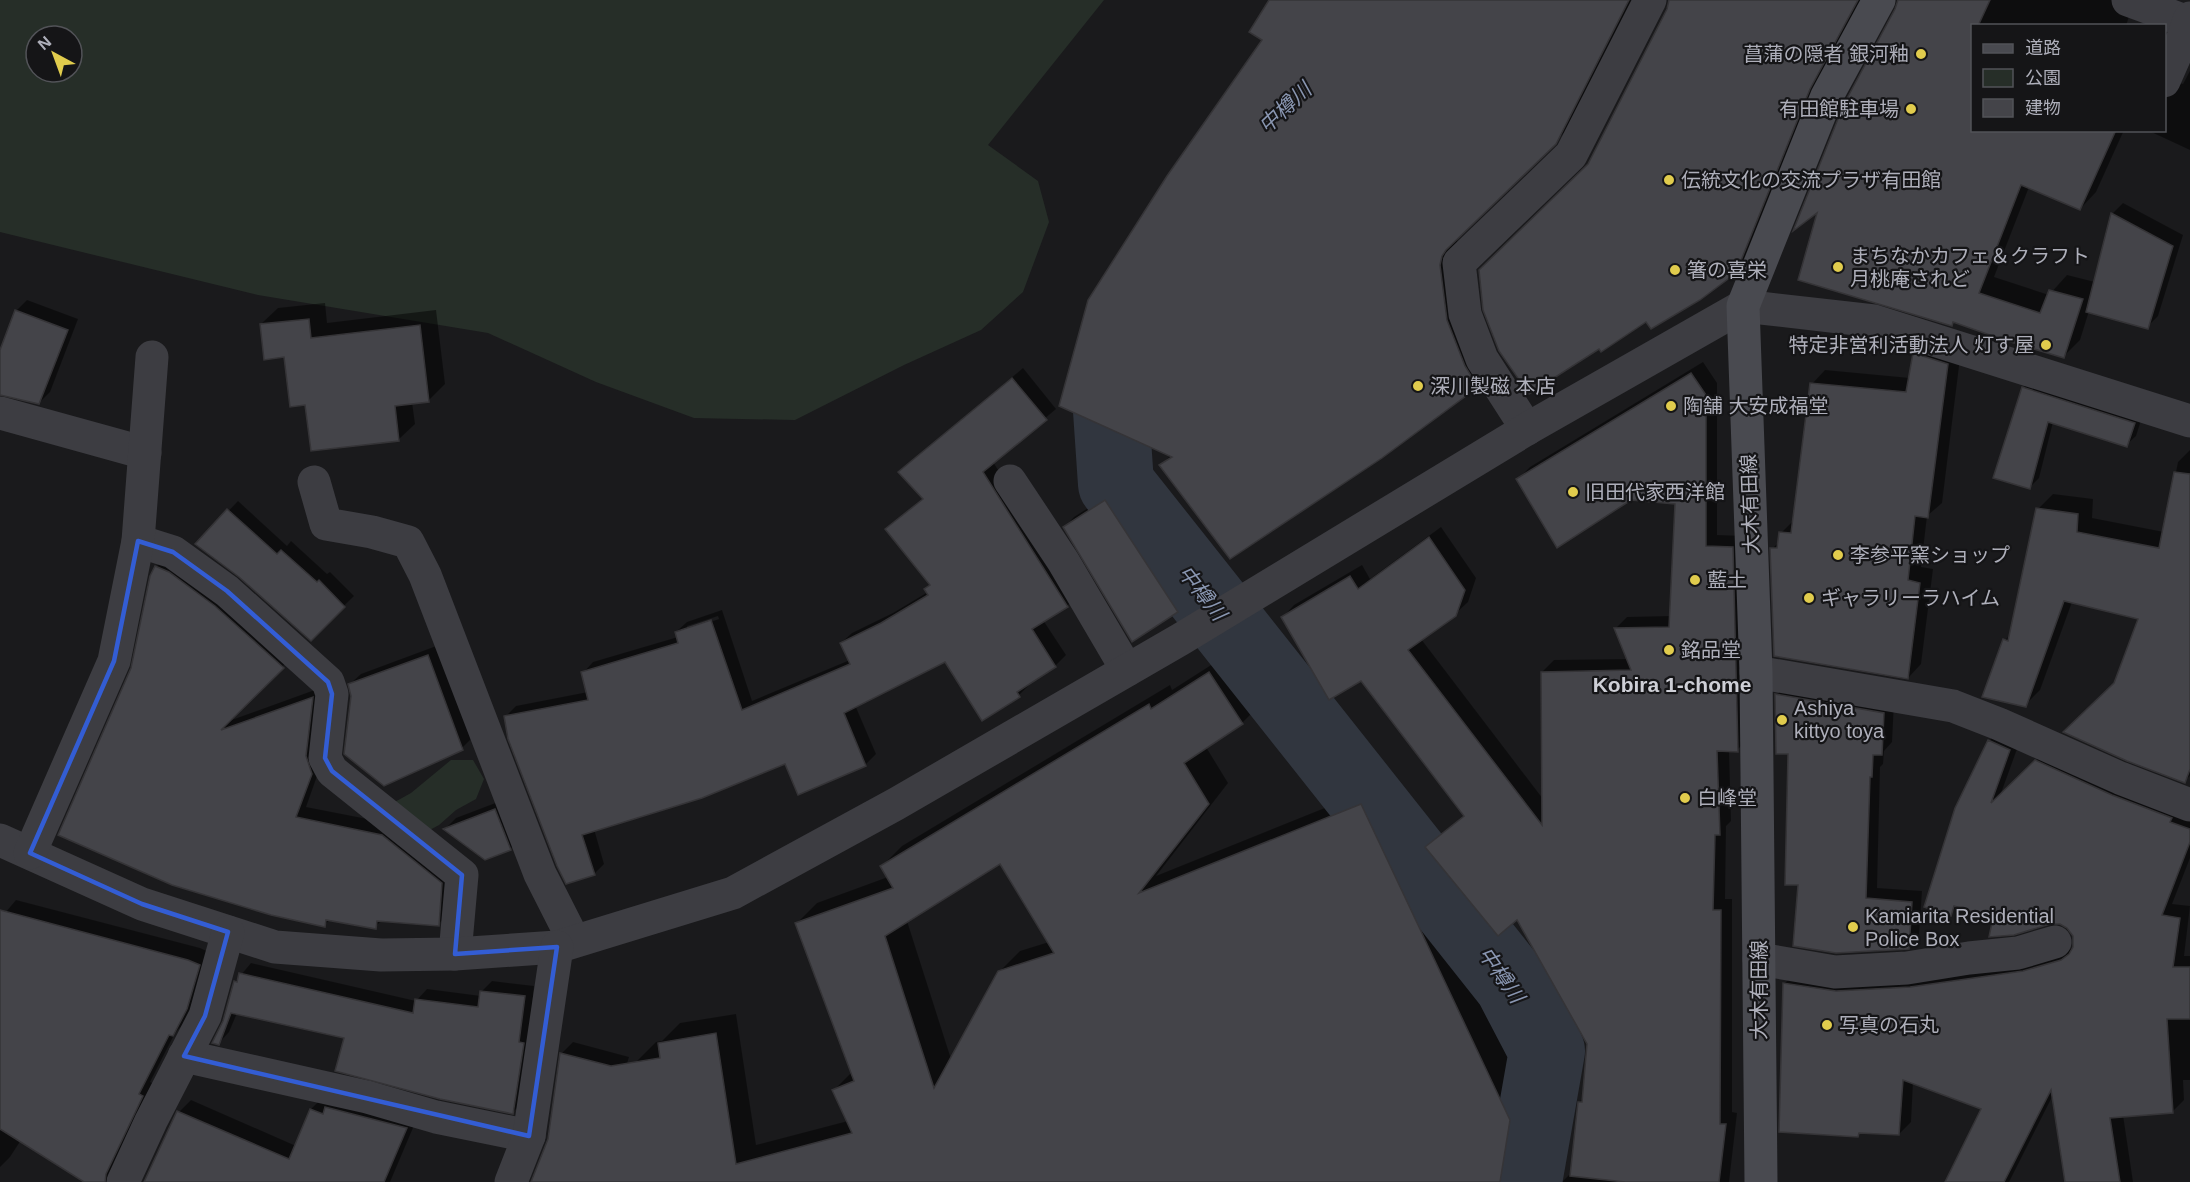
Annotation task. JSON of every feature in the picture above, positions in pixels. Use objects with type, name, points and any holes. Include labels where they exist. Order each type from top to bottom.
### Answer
[{"type":"main road","name":"大木有田線","points":[[1761,1182],[1756,672],[1743,306],[1827,96],[1879,0]]},
{"type":"street","points":[[1527,429],[1482,359],[1465,314],[1459,263],[1571,155],[1650,0]]},
{"type":"street","points":[[2128,0],[2188,27],[2166,76]]},
{"type":"street","points":[[0,840],[142,904],[275,947],[381,955],[455,954],[565,944],[733,893],[896,804],[1181,639],[1527,429],[1743,306],[1874,321],[2190,421]]},
{"type":"street","points":[[30,853],[114,661],[138,541],[152,357]]},
{"type":"street","points":[[0,413],[145,453]]},
{"type":"street","points":[[1010,481],[1063,561],[1127,670]]},
{"type":"street","points":[[314,482],[326,524],[372,532],[408,542],[424,575],[565,944],[529,1136],[511,1182]]},
{"type":"street","points":[[138,541],[173,552],[227,591],[328,682],[332,694],[325,758],[332,771],[462,875],[455,954]]},
{"type":"street","points":[[1756,672],[1953,706],[2120,778],[2190,805]]},
{"type":"street","points":[[123,1182],[151,1121],[205,1016],[228,932]]},
{"type":"street","points":[[1759,959],[1835,972],[1883,969],[2018,953],[2055,942]]},
{"type":"street","points":[[184,1056],[367,1097],[436,1117],[529,1136]]},
{"type":"highlighted area","points":[[138,541],[173,552],[227,591],[328,682],[332,694],[325,758],[332,771],[462,875],[455,954],[557,947],[529,1136],[184,1056],[205,1016],[228,932],[142,904],[30,853],[114,661]]},
{"type":"green space","points":[[0,0],[1104,0],[988,145],[1038,181],[1049,222],[1023,292],[981,330],[904,365],[795,420],[694,418],[596,382],[488,333],[258,295],[0,232]]},
{"type":"green space","points":[[451,760],[473,760],[484,779],[476,799],[456,810],[439,825],[417,837],[384,808],[411,793]]},
{"type":"building","points":[[1269,0],[1629,0],[1556,144],[1442,256],[1440,265],[1447,320],[1465,366],[1478,387],[1382,458],[1230,559],[1159,465],[1172,457],[1059,406],[1088,300],[1167,176],[1262,40],[1249,32]]},
{"type":"building","points":[[1669,0],[1858,0],[1810,89],[1736,273],[1700,300],[1651,329],[1646,322],[1601,352],[1599,349],[1529,394],[1499,351],[1483,310],[1479,270],[1588,164],[1667,9]]},
{"type":"building","points":[[1898,0],[1990,0],[1979,24],[1971,24],[1971,132],[2115,132],[2080,210],[2021,185],[1979,293],[2040,313],[2049,290],[2083,299],[2064,358],[1953,322],[1952,326],[1798,280],[1817,213],[1793,231],[1844,104]]},
{"type":"building","points":[[2111,213],[2173,246],[2148,329],[2086,312]]},
{"type":"building","points":[[15,310],[68,330],[39,404],[0,395],[0,350]]},
{"type":"building","points":[[309,319],[311,338],[420,325],[429,402],[395,406],[399,441],[311,451],[305,405],[290,407],[284,357],[264,360],[260,324]]},
{"type":"building","points":[[1913,353],[1948,364],[1928,518],[1915,516],[1908,580],[1920,583],[1908,679],[1774,656],[1770,548],[1777,548],[1779,532],[1791,533],[1810,383],[1906,392]]},
{"type":"building","points":[[1691,373],[1706,395],[1706,546],[1733,547],[1738,752],[1717,751],[1720,835],[1715,835],[1713,910],[1721,910],[1720,1124],[1726,1124],[1719,1182],[1625,1182],[1570,1176],[1578,1102],[1582,1102],[1587,1044],[1517,920],[1498,936],[1425,847],[1464,816],[1361,681],[1329,700],[1281,617],[1350,576],[1358,589],[1429,537],[1465,590],[1456,616],[1408,650],[1542,825],[1541,672],[1631,670],[1614,628],[1669,627],[1675,504],[1631,500],[1557,548],[1516,479]]},
{"type":"building","points":[[1012,378],[1047,420],[983,472],[1068,607],[1032,629],[1056,667],[1017,692],[1020,697],[982,721],[945,662],[844,713],[866,766],[798,795],[785,764],[702,798],[582,835],[595,875],[566,884],[508,739],[504,716],[588,700],[581,672],[678,643],[675,632],[711,620],[742,710],[850,664],[840,643],[881,623],[928,595],[924,589],[930,585],[885,529],[923,499],[898,472]]},
{"type":"building","points":[[2022,387],[2135,423],[2127,447],[2048,422],[2030,489],[1993,478]]},
{"type":"building","points":[[2174,472],[2190,474],[2190,769],[2185,783],[2127,761],[2063,732],[2114,683],[2138,619],[2064,601],[2026,707],[1982,697],[2003,639],[2008,641],[2036,508],[2078,514],[2077,532],[2159,548]]},
{"type":"building","points":[[1105,500],[1178,612],[1132,642],[1063,527]]},
{"type":"building","points":[[227,509],[277,554],[281,550],[317,582],[319,580],[345,607],[311,641],[239,577],[195,544]]},
{"type":"building","points":[[155,566],[169,572],[215,606],[284,668],[221,730],[313,697],[306,756],[312,774],[296,817],[382,835],[442,883],[439,926],[377,921],[376,929],[326,920],[325,927],[271,915],[172,885],[58,835],[131,668],[150,576]]},
{"type":"building","points":[[428,655],[463,750],[384,786],[344,754],[351,696],[348,684]]},
{"type":"building","points":[[1209,672],[1243,724],[1184,763],[1209,804],[1139,893],[1361,804],[1510,1120],[1500,1182],[531,1182],[548,1139],[560,1053],[611,1066],[660,1058],[658,1043],[716,1033],[736,1164],[852,1133],[832,1090],[854,1081],[795,923],[893,888],[880,866],[1149,704],[1151,709]],"holes":[[[1000,864],[1054,953],[998,971],[934,1088],[885,936]]]},
{"type":"building","points":[[1775,694],[1884,713],[1882,755],[1873,755],[1872,777],[1870,777],[1866,898],[1912,902],[1909,949],[1836,953],[1793,946],[1798,885],[1785,885],[1788,754],[1776,754]]},
{"type":"building","points":[[1988,740],[2010,750],[1991,803],[2035,760],[2112,795],[2172,818],[2170,822],[2190,829],[2190,842],[2162,915],[2180,918],[2173,967],[2190,967],[2190,1019],[2167,1019],[2173,1113],[2110,1118],[2120,1182],[2065,1182],[2051,1090],[2004,1182],[1945,1182],[1981,1109],[1903,1080],[1899,1135],[1859,1133],[1858,1137],[1779,1132],[1783,983],[1836,991],[1910,987],[2023,971],[2061,960],[2069,954],[2073,947],[2073,936],[2067,928],[2060,924],[2050,924],[2014,935],[1989,937],[1993,918],[1954,906],[1951,916],[1924,907],[1955,808]]},
{"type":"building","points":[[495,809],[511,850],[485,860],[443,829]]},
{"type":"building","points":[[0,910],[200,965],[187,1009],[173,1036],[169,1035],[139,1094],[143,1096],[106,1174],[105,1182],[84,1182],[0,1129]]},
{"type":"building","points":[[239,973],[413,1013],[415,999],[478,1007],[480,991],[525,996],[519,1042],[524,1043],[513,1114],[440,1099],[335,1071],[344,1038],[231,1013],[219,1045],[212,1043],[223,1021],[234,981],[237,982]]},
{"type":"building","points":[[325,1107],[407,1128],[384,1182],[144,1182],[177,1111],[289,1159],[310,1109],[323,1114]]},
{"type":"waterway","name":"中樽川","points":[[1121,325],[1110,396],[1116,484],[1512,984],[1547,1051],[1524,1182]]},
{"type":"place","name":"菖蒲の隠者 銀河釉","points":[[1921,54]]},
{"type":"place","name":"有田館駐車場","points":[[1911,109]]},
{"type":"place","name":"伝統文化の交流プラザ有田館","points":[[1669,180]]},
{"type":"place","name":"まちなかカフェ＆クラフト 月桃庵されど","points":[[1838,267]]},
{"type":"place","name":"箸の喜栄","points":[[1675,270]]},
{"type":"place","name":"特定非営利活動法人 灯す屋","points":[[2046,345]]},
{"type":"place","name":"深川製磁 本店","points":[[1418,386]]},
{"type":"place","name":"陶舗 大安成福堂","points":[[1671,406]]},
{"type":"place","name":"旧田代家西洋館","points":[[1573,492]]},
{"type":"place","name":"李参平窯ショップ","points":[[1838,555]]},
{"type":"place","name":"藍土","points":[[1695,580]]},
{"type":"place","name":"ギャラリーラハイム","points":[[1809,598]]},
{"type":"place","name":"銘品堂","points":[[1669,650]]},
{"type":"place","name":"Ashiya kittyo toya","points":[[1782,720]]},
{"type":"place","name":"白峰堂","points":[[1685,798]]},
{"type":"place","name":"Kamiarita Residential Police Box","points":[[1853,927]]},
{"type":"place","name":"写真の石丸","points":[[1827,1025]]},
{"type":"district","name":"Kobira 1-chome","points":[[1672,685]]}]
